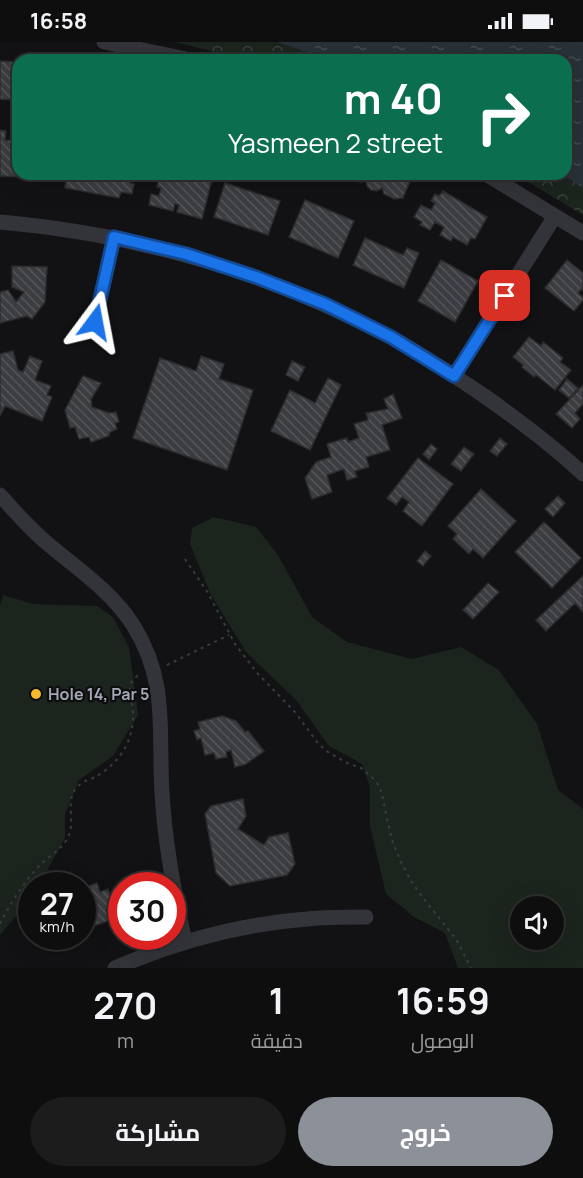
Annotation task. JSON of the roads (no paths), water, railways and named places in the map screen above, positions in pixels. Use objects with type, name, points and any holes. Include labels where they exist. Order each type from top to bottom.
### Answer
[{"type":"street","points":[[104,42],[162,54]]},
{"type":"street","points":[[496,180],[583,233]]},
{"type":"street","points":[[454,376],[555,216]]},
{"type":"street","points":[[0,222],[42,225],[114,237],[186,254],[256,277],[325,304],[391,337],[454,376],[516,419],[583,474]]},
{"type":"street","points":[[95,322],[114,237]]},
{"type":"street","points":[[0,495],[20,518],[93,580],[114,601],[133,624],[144,646],[159,693],[162,793],[170,872]]},
{"type":"street","points":[[186,942],[244,927],[305,919],[366,916]]},
{"type":"street","points":[[115,968],[161,950]]},
{"type":"water","points":[[277,42],[583,42],[583,188],[571,180],[572,54],[314,54]]},
{"type":"place","name":"Hole 14, Par 5","points":[[36,694]]}]
